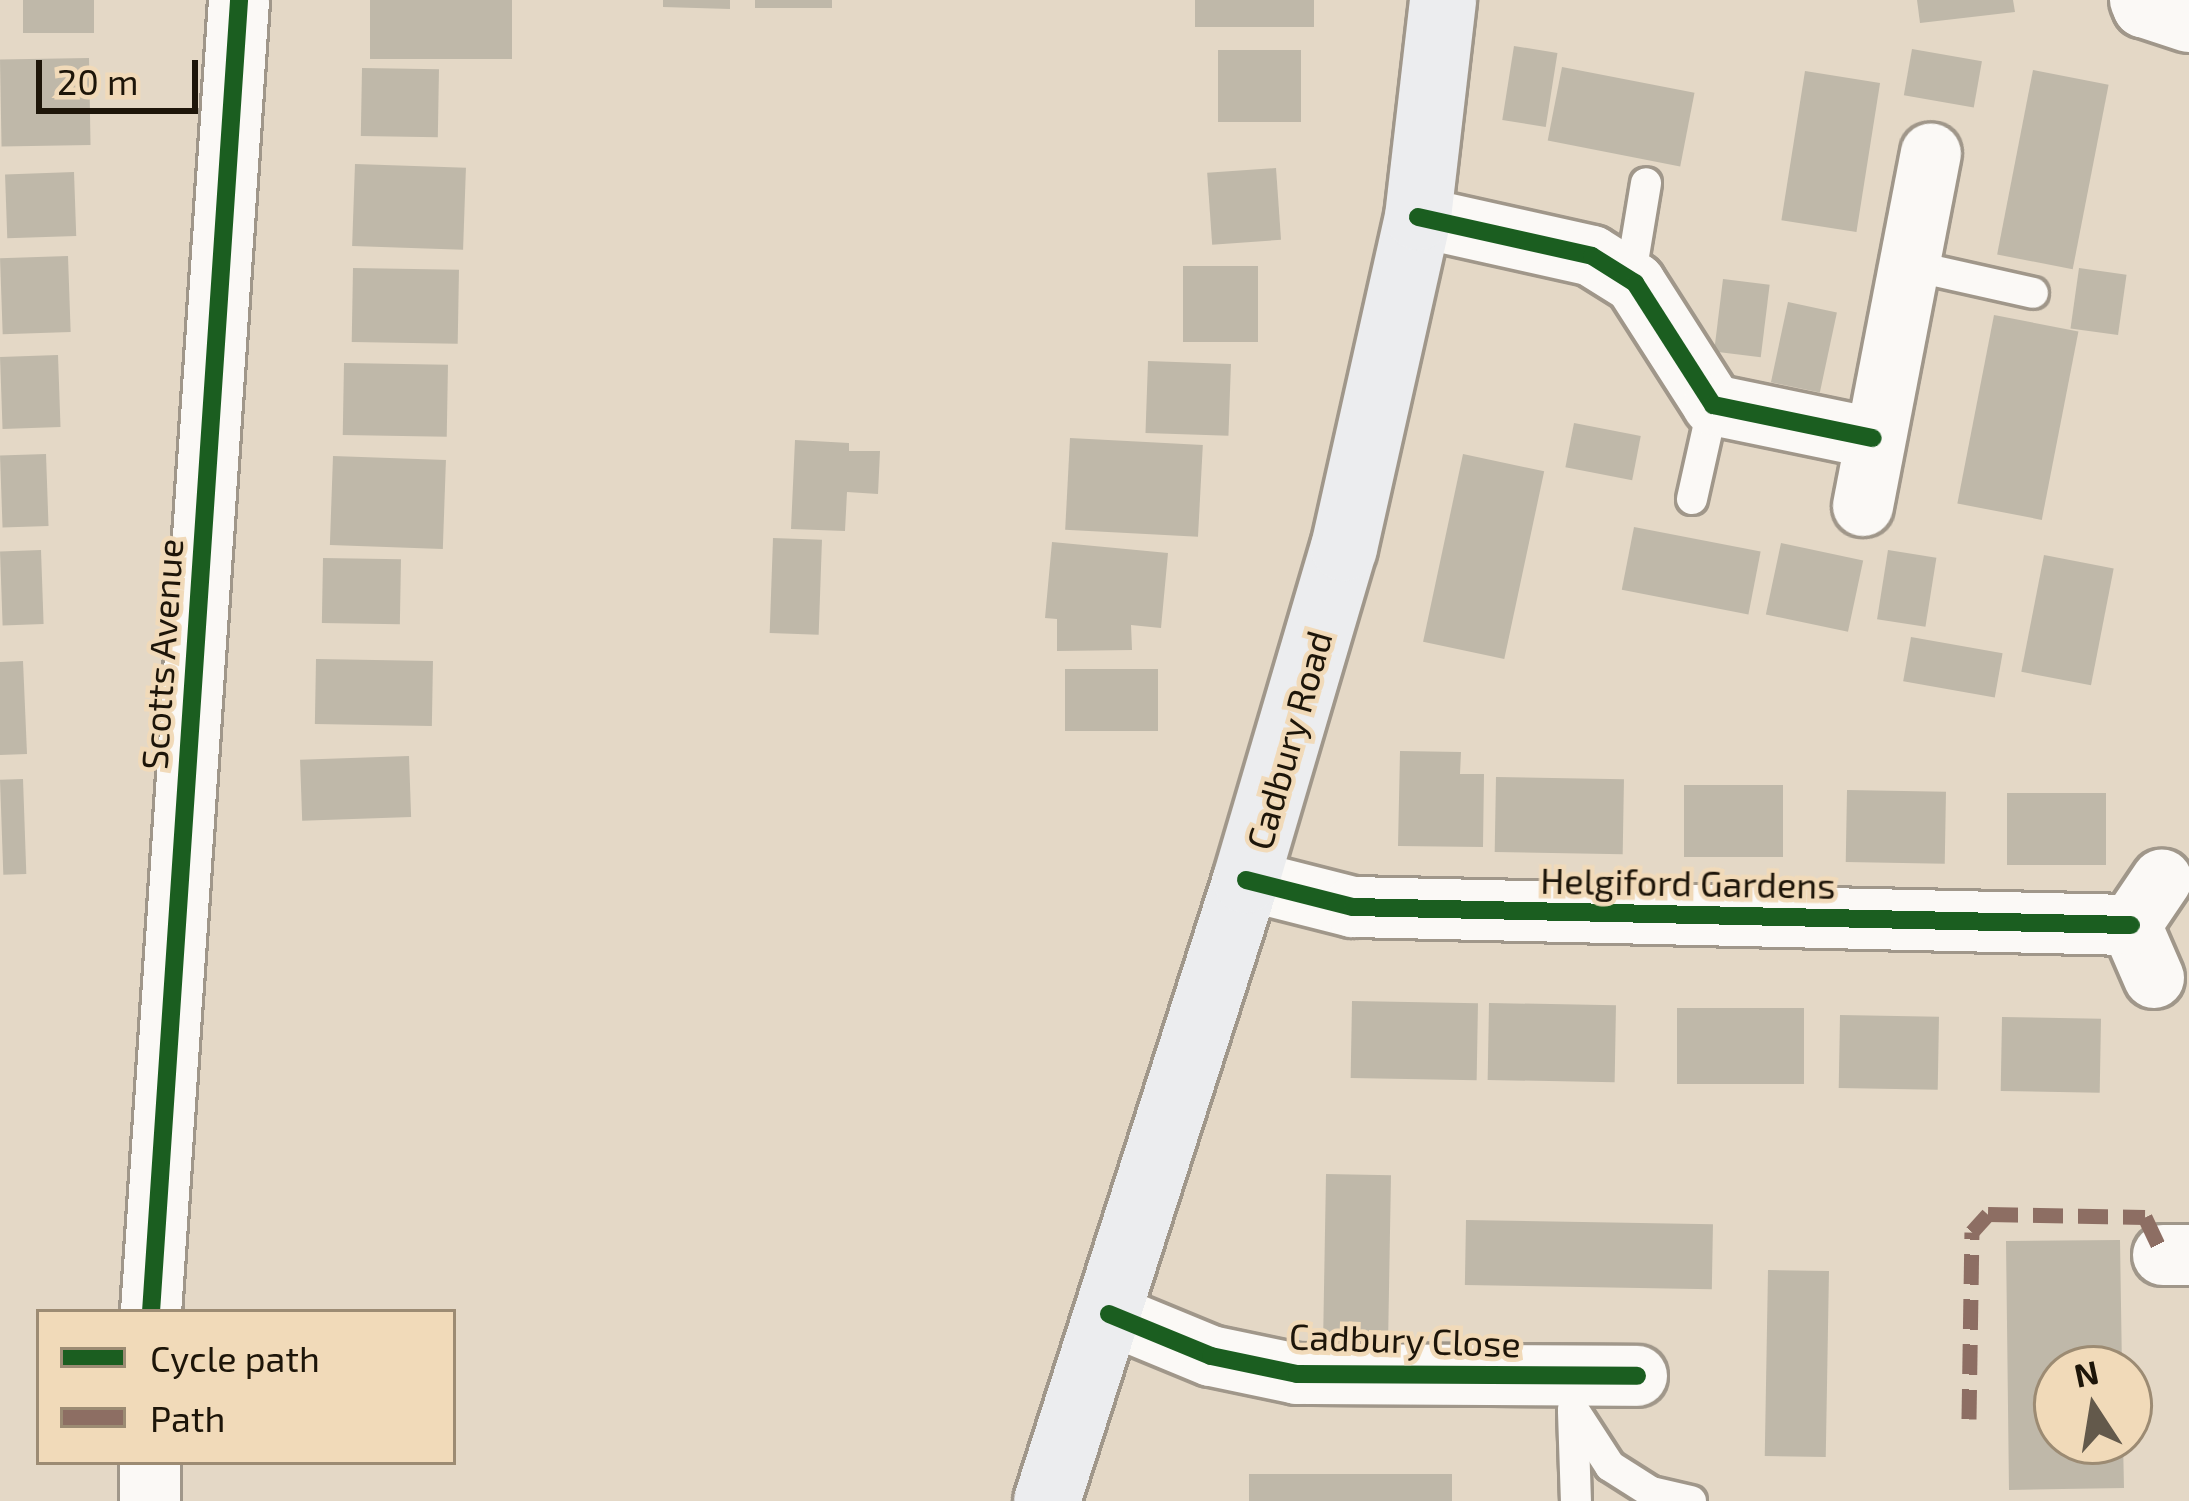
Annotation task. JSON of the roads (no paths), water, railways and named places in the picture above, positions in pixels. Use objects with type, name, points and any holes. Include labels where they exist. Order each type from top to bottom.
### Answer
[{"type":"main road","name":"Cadbury Road","points":[[1054,1488],[1246,880],[1344,548],[1418,217],[1443,0]]},
{"type":"street","name":"Scotts Avenue","points":[[151,1309],[239,0]]},
{"type":"street","points":[[2140,0],[2143,7],[2189,22]]},
{"type":"street","points":[[1863,506],[1931,153]]},
{"type":"street","points":[[1418,217],[1592,256],[1630,280],[1713,405],[1873,438]]},
{"type":"street","name":"Helgiford Gardens","points":[[1246,880],[1353,907],[2149,927]]},
{"type":"street","name":"Cadbury Close","points":[[1109,1314],[1211,1356],[1298,1374],[1573,1393],[1637,1376]]},
{"type":"street","points":[[150,1465],[150,1501]]},
{"type":"lane","points":[[1630,280],[1646,183]]},
{"type":"lane","points":[[1908,265],[2033,293]]},
{"type":"lane","points":[[1692,499],[1713,405]]},
{"type":"lane","points":[[1573,1393],[1576,1501]]},
{"type":"lane","points":[[1573,1393],[1610,1466],[1651,1492],[1690,1501]]}]
